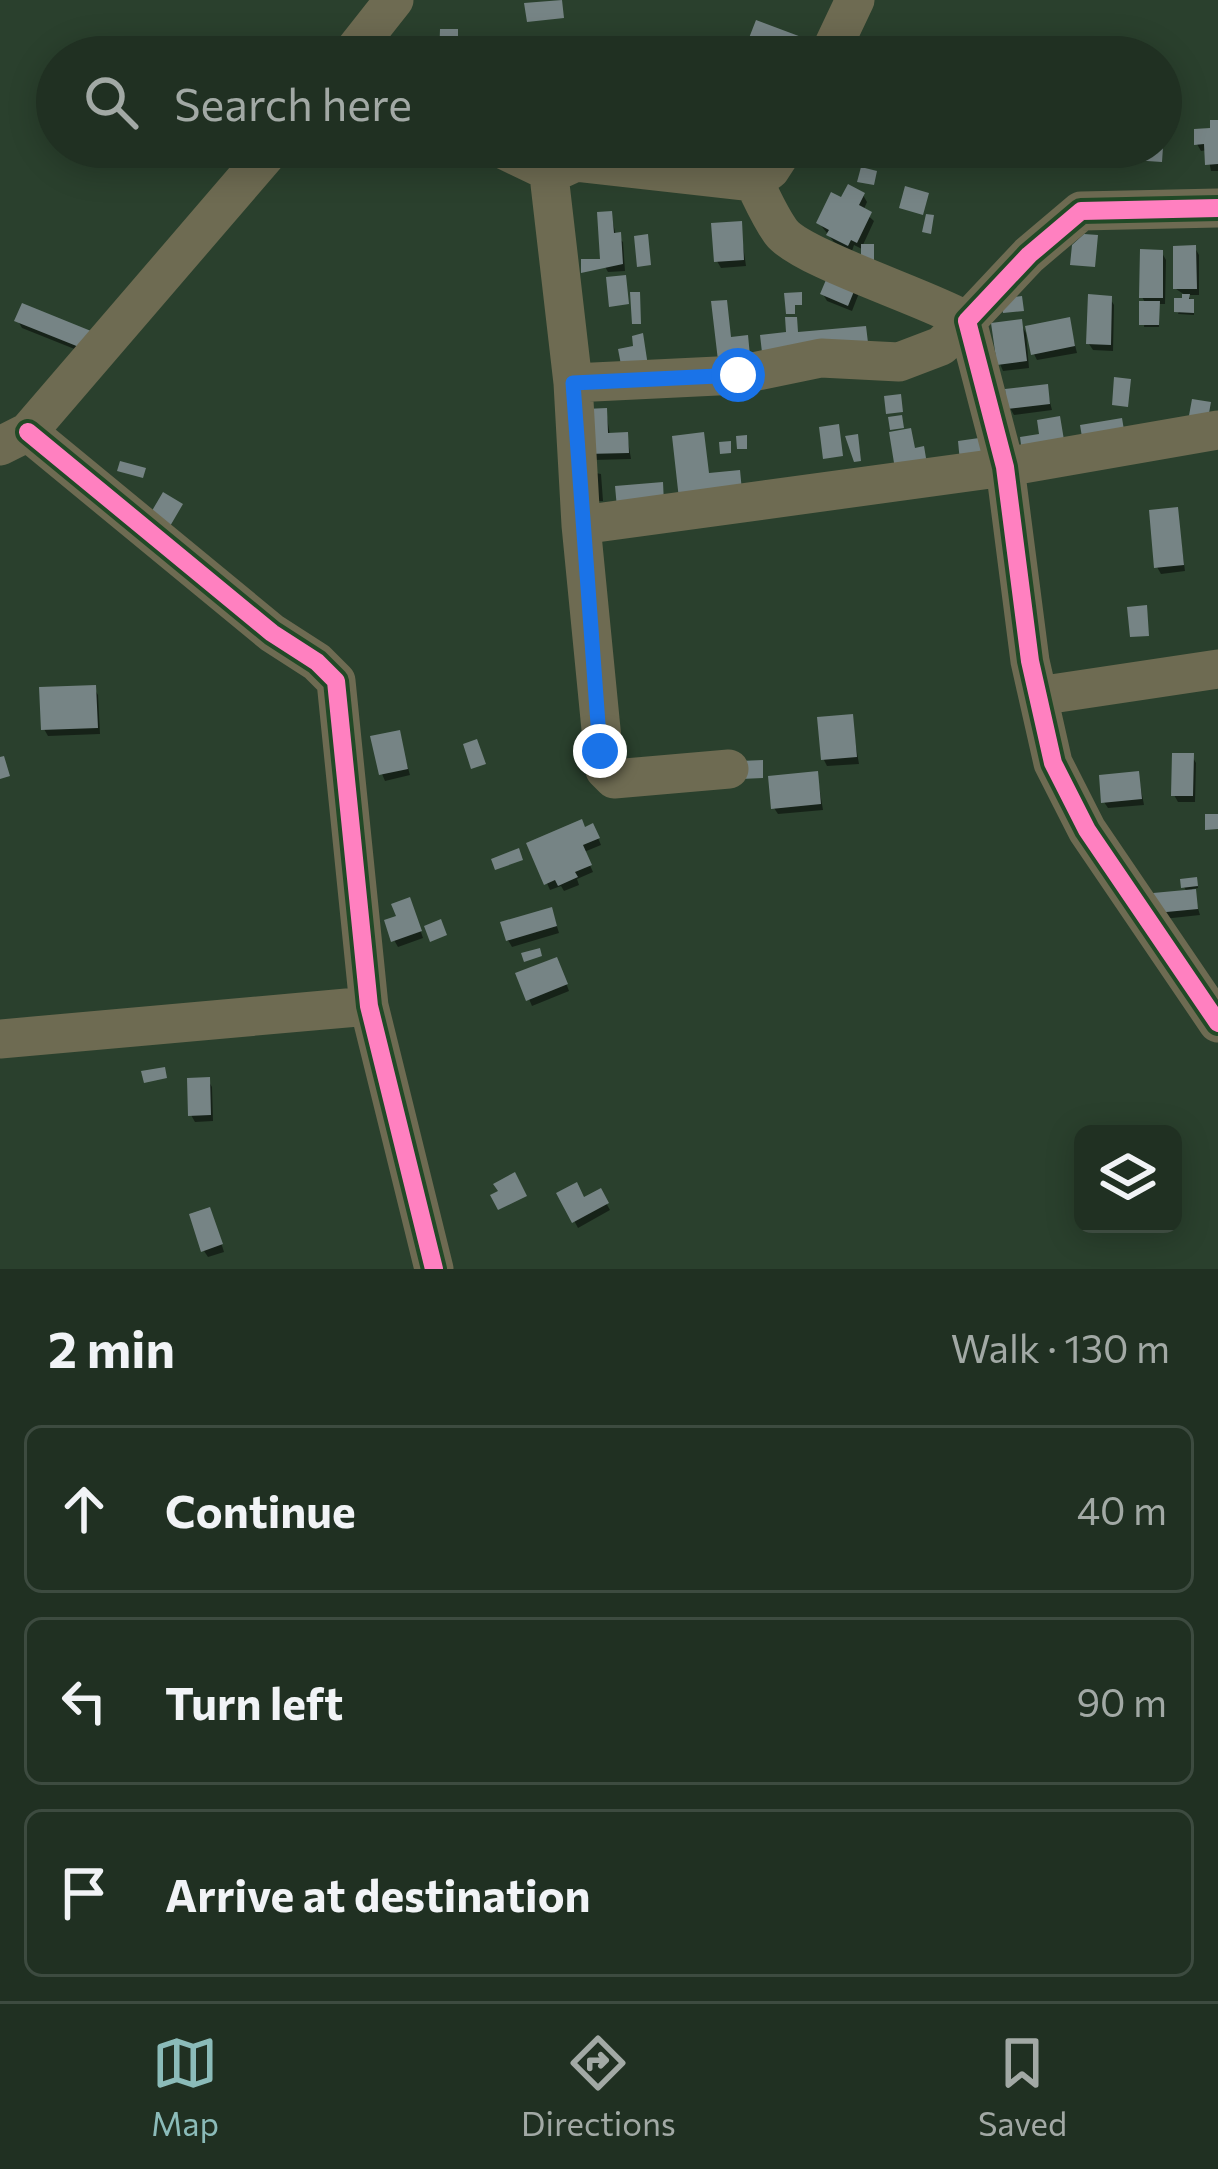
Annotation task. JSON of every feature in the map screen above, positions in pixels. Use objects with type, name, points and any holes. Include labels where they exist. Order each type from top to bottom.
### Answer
[{"type":"street","points":[[366,36],[394,0]]},
{"type":"street","points":[[838,36],[855,0]]},
{"type":"street","points":[[254,168],[14,439],[332,674],[369,1006],[434,1269]]},
{"type":"street","points":[[543,168],[552,172],[562,168]]},
{"type":"street","points":[[629,168],[754,182],[771,168]]},
{"type":"street","points":[[552,172],[550,197],[573,383],[581,525],[605,770],[614,779],[631,780],[729,769]]},
{"type":"street","points":[[754,182],[783,236],[967,321],[1005,467],[1038,696],[1053,763],[1087,830],[1218,1023]]},
{"type":"street","points":[[573,383],[738,375],[821,358],[899,362],[941,346],[1029,255],[1082,211],[1218,208]]},
{"type":"street","points":[[581,525],[1005,467],[1218,430]]},
{"type":"street","points":[[1038,696],[1218,669]]},
{"type":"street","points":[[0,1039],[369,1006]]},
{"type":"building","points":[[562,0],[564,18],[527,22],[524,3]]},
{"type":"building","points":[[756,20],[799,36],[750,36]]},
{"type":"building","points":[[440,29],[458,29],[458,36],[440,36]]},
{"type":"building","points":[[1210,120],[1218,120],[1218,164],[1205,165],[1204,144],[1194,145],[1194,129],[1210,128]]},
{"type":"building","points":[[861,168],[877,171],[874,185],[857,182]]},
{"type":"building","points":[[848,184],[865,193],[859,205],[872,212],[857,243],[851,240],[848,246],[826,235],[829,230],[816,223],[831,192],[841,197]]},
{"type":"building","points":[[905,186],[929,193],[923,215],[899,208]]},
{"type":"building","points":[[612,211],[614,233],[621,232],[623,264],[581,273],[581,259],[600,259],[597,212]]},
{"type":"building","points":[[926,214],[934,215],[931,234],[922,232]]},
{"type":"building","points":[[742,221],[744,260],[714,262],[711,223]]},
{"type":"building","points":[[648,234],[651,265],[637,267],[634,236]]},
{"type":"building","points":[[1084,234],[1098,235],[1095,267],[1070,265],[1072,245]]},
{"type":"building","points":[[861,244],[874,244],[874,261],[861,261]]},
{"type":"building","points":[[1196,245],[1197,289],[1173,289],[1173,246]]},
{"type":"building","points":[[1140,249],[1163,250],[1163,298],[1139,298]]},
{"type":"building","points":[[831,268],[859,279],[848,306],[820,294]]},
{"type":"building","points":[[626,275],[629,304],[609,307],[606,277]]},
{"type":"building","points":[[630,292],[640,292],[641,324],[632,324]]},
{"type":"building","points":[[802,292],[802,305],[795,305],[795,314],[786,314],[784,293]]},
{"type":"building","points":[[1088,294],[1112,296],[1111,345],[1086,344]]},
{"type":"building","points":[[1182,294],[1194,299],[1194,313],[1174,312],[1174,298]]},
{"type":"building","points":[[1022,296],[1024,311],[1003,313],[1001,299]]},
{"type":"building","points":[[727,300],[731,337],[748,335],[750,356],[719,369],[711,301]]},
{"type":"building","points":[[1139,301],[1160,301],[1159,325],[1139,325]]},
{"type":"building","points":[[22,303],[91,331],[84,349],[14,321]]},
{"type":"building","points":[[785,317],[797,317],[798,332],[866,326],[869,351],[763,361],[760,335],[786,332]]},
{"type":"building","points":[[1070,317],[1075,346],[1031,355],[1025,326]]},
{"type":"building","points":[[1022,319],[1027,361],[997,365],[991,323]]},
{"type":"building","points":[[643,333],[648,366],[622,370],[618,349],[633,346],[632,336]]},
{"type":"building","points":[[1114,377],[1131,379],[1128,407],[1112,405]]},
{"type":"building","points":[[1048,384],[1050,404],[1007,409],[1005,389]]},
{"type":"building","points":[[901,394],[903,412],[886,414],[884,396]]},
{"type":"building","points":[[1192,399],[1211,402],[1207,424],[1188,421]]},
{"type":"building","points":[[607,408],[608,433],[628,432],[629,453],[586,454],[585,409]]},
{"type":"building","points":[[902,415],[904,428],[890,430],[888,417]]},
{"type":"building","points":[[1060,416],[1065,446],[1022,452],[1020,437],[1039,434],[1037,420]]},
{"type":"building","points":[[1122,418],[1125,436],[1083,443],[1080,425]]},
{"type":"building","points":[[839,424],[843,456],[823,459],[819,427]]},
{"type":"building","points":[[911,428],[915,448],[924,446],[927,464],[895,469],[889,432]]},
{"type":"building","points":[[704,432],[709,473],[740,470],[742,491],[679,499],[672,436]]},
{"type":"building","points":[[858,434],[861,461],[854,462],[845,436]]},
{"type":"building","points":[[747,435],[747,449],[737,449],[736,436]]},
{"type":"building","points":[[993,436],[996,457],[960,462],[958,441]]},
{"type":"building","points":[[731,441],[731,453],[720,454],[719,442]]},
{"type":"building","points":[[120,461],[146,468],[143,478],[117,471]]},
{"type":"building","points":[[663,482],[664,504],[617,508],[615,486]]},
{"type":"building","points":[[163,492],[183,504],[166,533],[146,521]]},
{"type":"building","points":[[1178,507],[1184,565],[1154,568],[1149,510]]},
{"type":"building","points":[[1147,605],[1149,636],[1130,637],[1127,607]]},
{"type":"building","points":[[96,685],[98,728],[41,730],[39,687]]},
{"type":"building","points":[[853,714],[857,757],[821,760],[817,717]]},
{"type":"building","points":[[400,730],[408,769],[379,775],[370,736]]},
{"type":"building","points":[[477,739],[486,764],[471,769],[463,744]]},
{"type":"building","points":[[1172,753],[1194,753],[1193,796],[1171,796]]},
{"type":"building","points":[[4,756],[10,776],[0,779],[0,757]]},
{"type":"building","points":[[763,760],[763,778],[741,779],[740,761]]},
{"type":"building","points":[[818,771],[821,804],[771,809],[768,776]]},
{"type":"building","points":[[1139,771],[1142,799],[1101,803],[1099,775]]},
{"type":"building","points":[[1205,814],[1218,814],[1218,829],[1205,830]]},
{"type":"building","points":[[582,819],[585,827],[593,823],[600,838],[583,845],[592,865],[558,886],[555,880],[544,885],[526,843]]},
{"type":"building","points":[[519,848],[523,860],[495,870],[491,859]]},
{"type":"building","points":[[1197,877],[1198,886],[1181,888],[1180,879]]},
{"type":"building","points":[[1196,889],[1198,909],[1156,913],[1153,893]]},
{"type":"building","points":[[410,897],[422,931],[391,942],[384,920],[396,916],[391,904]]},
{"type":"building","points":[[552,907],[557,926],[506,941],[500,922]]},
{"type":"building","points":[[441,919],[447,935],[430,942],[424,926]]},
{"type":"building","points":[[540,948],[542,956],[524,962],[521,953]]},
{"type":"building","points":[[557,957],[568,984],[526,1001],[515,973]]},
{"type":"building","points":[[165,1067],[167,1078],[144,1083],[141,1071]]},
{"type":"building","points":[[210,1077],[211,1115],[188,1116],[187,1078]]},
{"type":"building","points":[[515,1172],[527,1196],[498,1210],[490,1195],[498,1191],[493,1184]]},
{"type":"building","points":[[577,1182],[584,1197],[601,1188],[609,1203],[572,1223],[556,1193]]},
{"type":"building","points":[[210,1207],[223,1244],[201,1252],[189,1214]]},
{"type":"cycle path","points":[[1218,208],[1081,211],[1029,255],[967,321],[1005,467],[1030,661],[1053,763],[1087,830],[1218,1023]]},
{"type":"cycle path","points":[[28,432],[336,681],[369,1006],[434,1269]]},
{"type":"route","points":[[600,751],[573,383],[738,375]]}]
